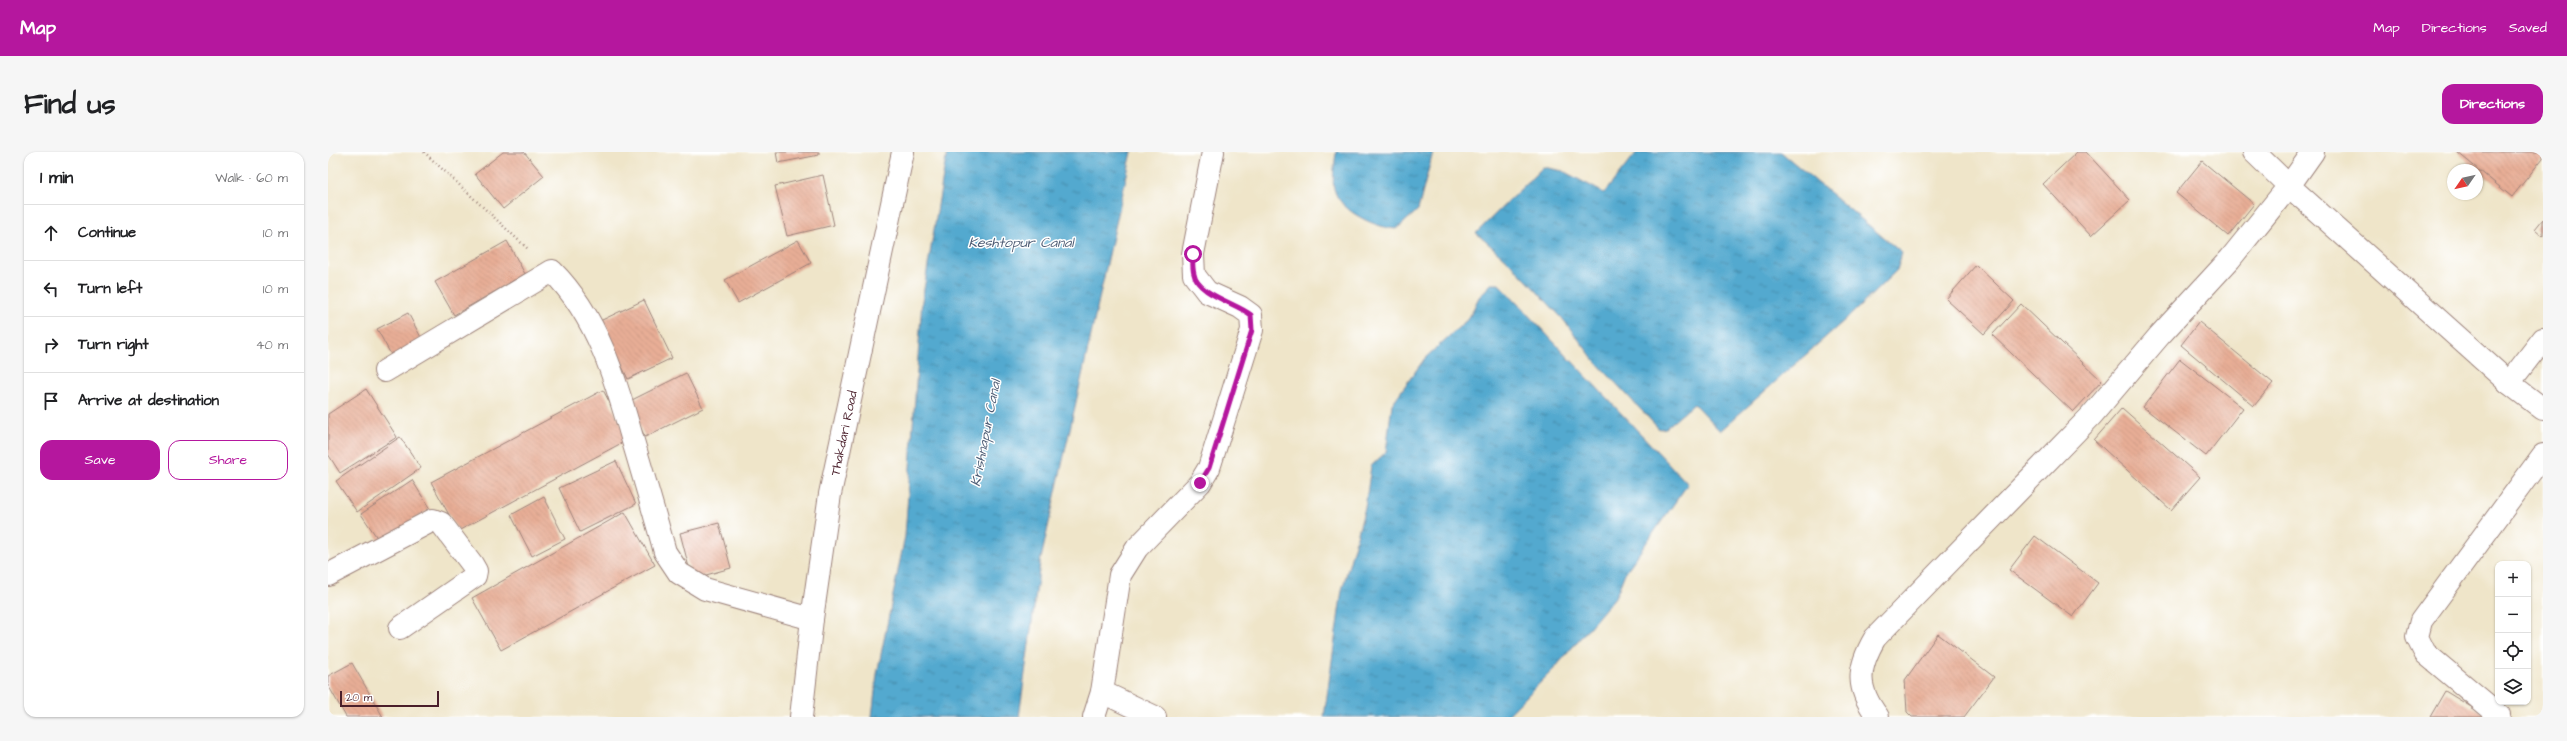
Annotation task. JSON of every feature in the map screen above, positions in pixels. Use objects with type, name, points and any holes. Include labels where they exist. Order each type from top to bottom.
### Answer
[{"type":"street","name":"Thakdari Road","points":[[801,717],[812,619],[830,494],[903,152]]},
{"type":"street","points":[[1094,717],[1102,692],[1120,575],[1137,548],[1200,483],[1209,468],[1252,330],[1251,315],[1240,307],[1207,292],[1194,275],[1193,254],[1213,152]]},
{"type":"street","points":[[2254,152],[2289,186],[2509,383],[2543,408]]},
{"type":"street","points":[[1878,717],[1866,701],[1860,676],[1863,658],[1875,638],[2091,416],[2160,335],[2230,259],[2289,186],[2312,152]]},
{"type":"street","points":[[385,371],[552,271],[588,319],[612,369],[665,552],[679,573],[705,589],[812,619]]},
{"type":"street","points":[[2509,383],[2543,339]]},
{"type":"street","points":[[2499,715],[2425,653],[2417,637],[2421,621],[2543,455]]},
{"type":"street","points":[[328,575],[433,520],[441,523],[472,564],[476,571],[475,576],[400,628]]},
{"type":"street","points":[[1102,692],[1155,717]]},
{"type":"path","points":[[424,152],[552,271]]},
{"type":"water","name":"Keshtopur Canal","points":[[947,152],[1132,152],[1040,563],[1019,717],[872,717],[877,674],[905,536],[922,301]]},
{"type":"water","points":[[1336,152],[1433,152],[1418,210],[1397,229],[1380,226],[1353,213],[1339,200],[1335,192],[1333,178]]},
{"type":"water","points":[[1637,152],[1781,152],[1902,253],[1897,270],[1855,311],[1720,431],[1694,404],[1666,428],[1659,429],[1595,361],[1562,318],[1509,262],[1476,233],[1543,167],[1563,171],[1604,193]]},
{"type":"water","points":[[1491,284],[1499,284],[1688,484],[1625,573],[1616,596],[1554,669],[1506,717],[1324,717],[1342,590],[1365,508],[1371,466],[1386,452],[1392,404],[1425,358],[1469,318],[1479,297]]},
{"type":"building","points":[[503,152],[524,152],[544,176],[503,209],[475,174]]},
{"type":"building","points":[[776,152],[819,152],[819,155],[778,163]]},
{"type":"building","points":[[2077,152],[2086,152],[2130,200],[2091,236],[2043,184]]},
{"type":"building","points":[[2457,152],[2543,152],[2543,158],[2512,197],[2483,173],[2483,164],[2472,164]]},
{"type":"building","points":[[2202,161],[2254,204],[2228,236],[2176,193]]},
{"type":"building","points":[[823,175],[834,225],[787,236],[775,186]]},
{"type":"building","points":[[2543,219],[2543,236],[2535,229]]},
{"type":"building","points":[[798,240],[811,263],[738,303],[725,280]]},
{"type":"building","points":[[507,241],[525,274],[454,315],[435,282]]},
{"type":"building","points":[[1976,265],[2014,301],[1984,334],[1946,299]]},
{"type":"building","points":[[644,300],[672,358],[628,379],[600,321]]},
{"type":"building","points":[[2021,304],[2102,381],[2073,412],[1992,335]]},
{"type":"building","points":[[408,313],[424,343],[394,360],[377,329]]},
{"type":"building","points":[[2199,322],[2273,383],[2254,406],[2181,345]]},
{"type":"building","points":[[2180,359],[2243,408],[2206,456],[2143,407]]},
{"type":"building","points":[[686,373],[703,408],[645,437],[628,402]]},
{"type":"building","points":[[366,389],[397,437],[340,473],[328,454],[328,414]]},
{"type":"building","points":[[603,390],[629,439],[458,531],[431,482]]},
{"type":"building","points":[[2122,408],[2200,477],[2171,510],[2094,440]]},
{"type":"building","points":[[400,437],[421,468],[357,512],[336,481]]},
{"type":"building","points":[[616,461],[636,504],[580,532],[559,488]]},
{"type":"building","points":[[412,480],[430,509],[380,542],[361,514]]},
{"type":"building","points":[[544,497],[565,539],[532,556],[511,515]]},
{"type":"building","points":[[625,512],[655,565],[501,650],[472,598]]},
{"type":"building","points":[[719,523],[731,568],[692,579],[680,533]]},
{"type":"building","points":[[2035,536],[2098,583],[2073,617],[2009,570]]},
{"type":"building","points":[[1938,634],[1994,677],[1964,717],[1912,717],[1907,712],[1905,680]]},
{"type":"building","points":[[352,663],[383,717],[346,717],[328,685],[328,676]]},
{"type":"building","points":[[2445,691],[2486,716],[2430,717]]},
{"type":"route","points":[[1193,254],[1194,275],[1207,292],[1240,307],[1251,315],[1252,330],[1209,468],[1200,483]]},
{"type":"water label","name":"Krishnapur Canal","points":[[985,433]]}]
